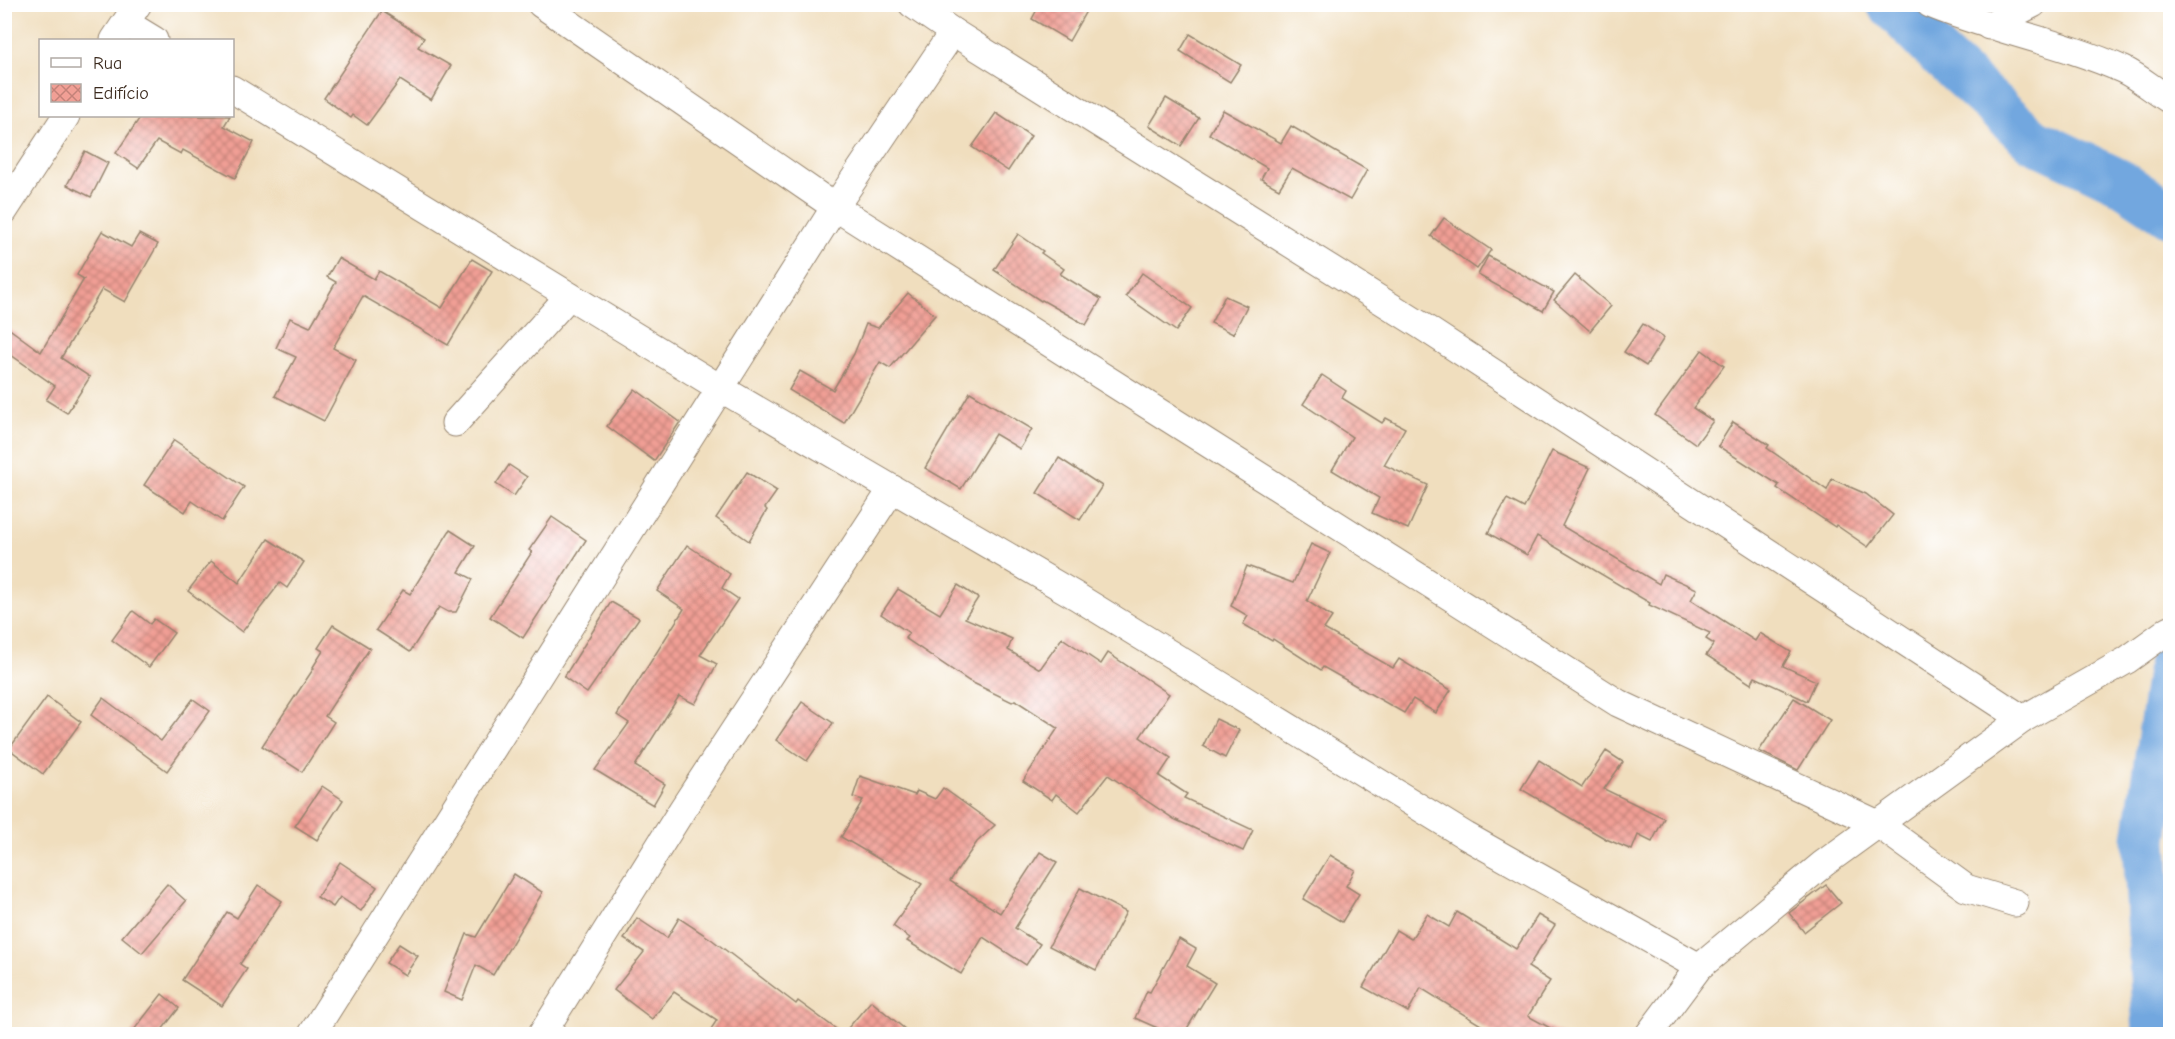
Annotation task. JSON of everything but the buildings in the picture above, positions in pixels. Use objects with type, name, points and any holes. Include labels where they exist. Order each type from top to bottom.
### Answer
[{"type":"street","points":[[541,4],[835,207],[1618,704],[1878,824],[1966,888],[2015,903]]},
{"type":"street","points":[[912,4],[1422,326],[2023,719]]},
{"type":"street","points":[[1930,4],[2125,71],[2170,100]]},
{"type":"street","points":[[1989,26],[2033,4]]},
{"type":"street","points":[[126,23],[152,39]]},
{"type":"street","points":[[312,1035],[835,207],[953,32]]},
{"type":"street","points":[[234,90],[720,388],[1076,596],[1466,836],[1699,967]]},
{"type":"street","points":[[4,211],[65,117]]},
{"type":"street","points":[[455,423],[569,296]]},
{"type":"street","points":[[542,1035],[682,810],[892,489]]},
{"type":"street","points":[[1649,1035],[1699,967],[1823,864],[2023,719],[2127,660],[2170,629]]},
{"type":"waterway","points":[[1889,4],[1942,58],[2033,140],[2119,181],[2170,215]]},
{"type":"waterway","points":[[2155,1034],[2145,839],[2170,666]]}]
